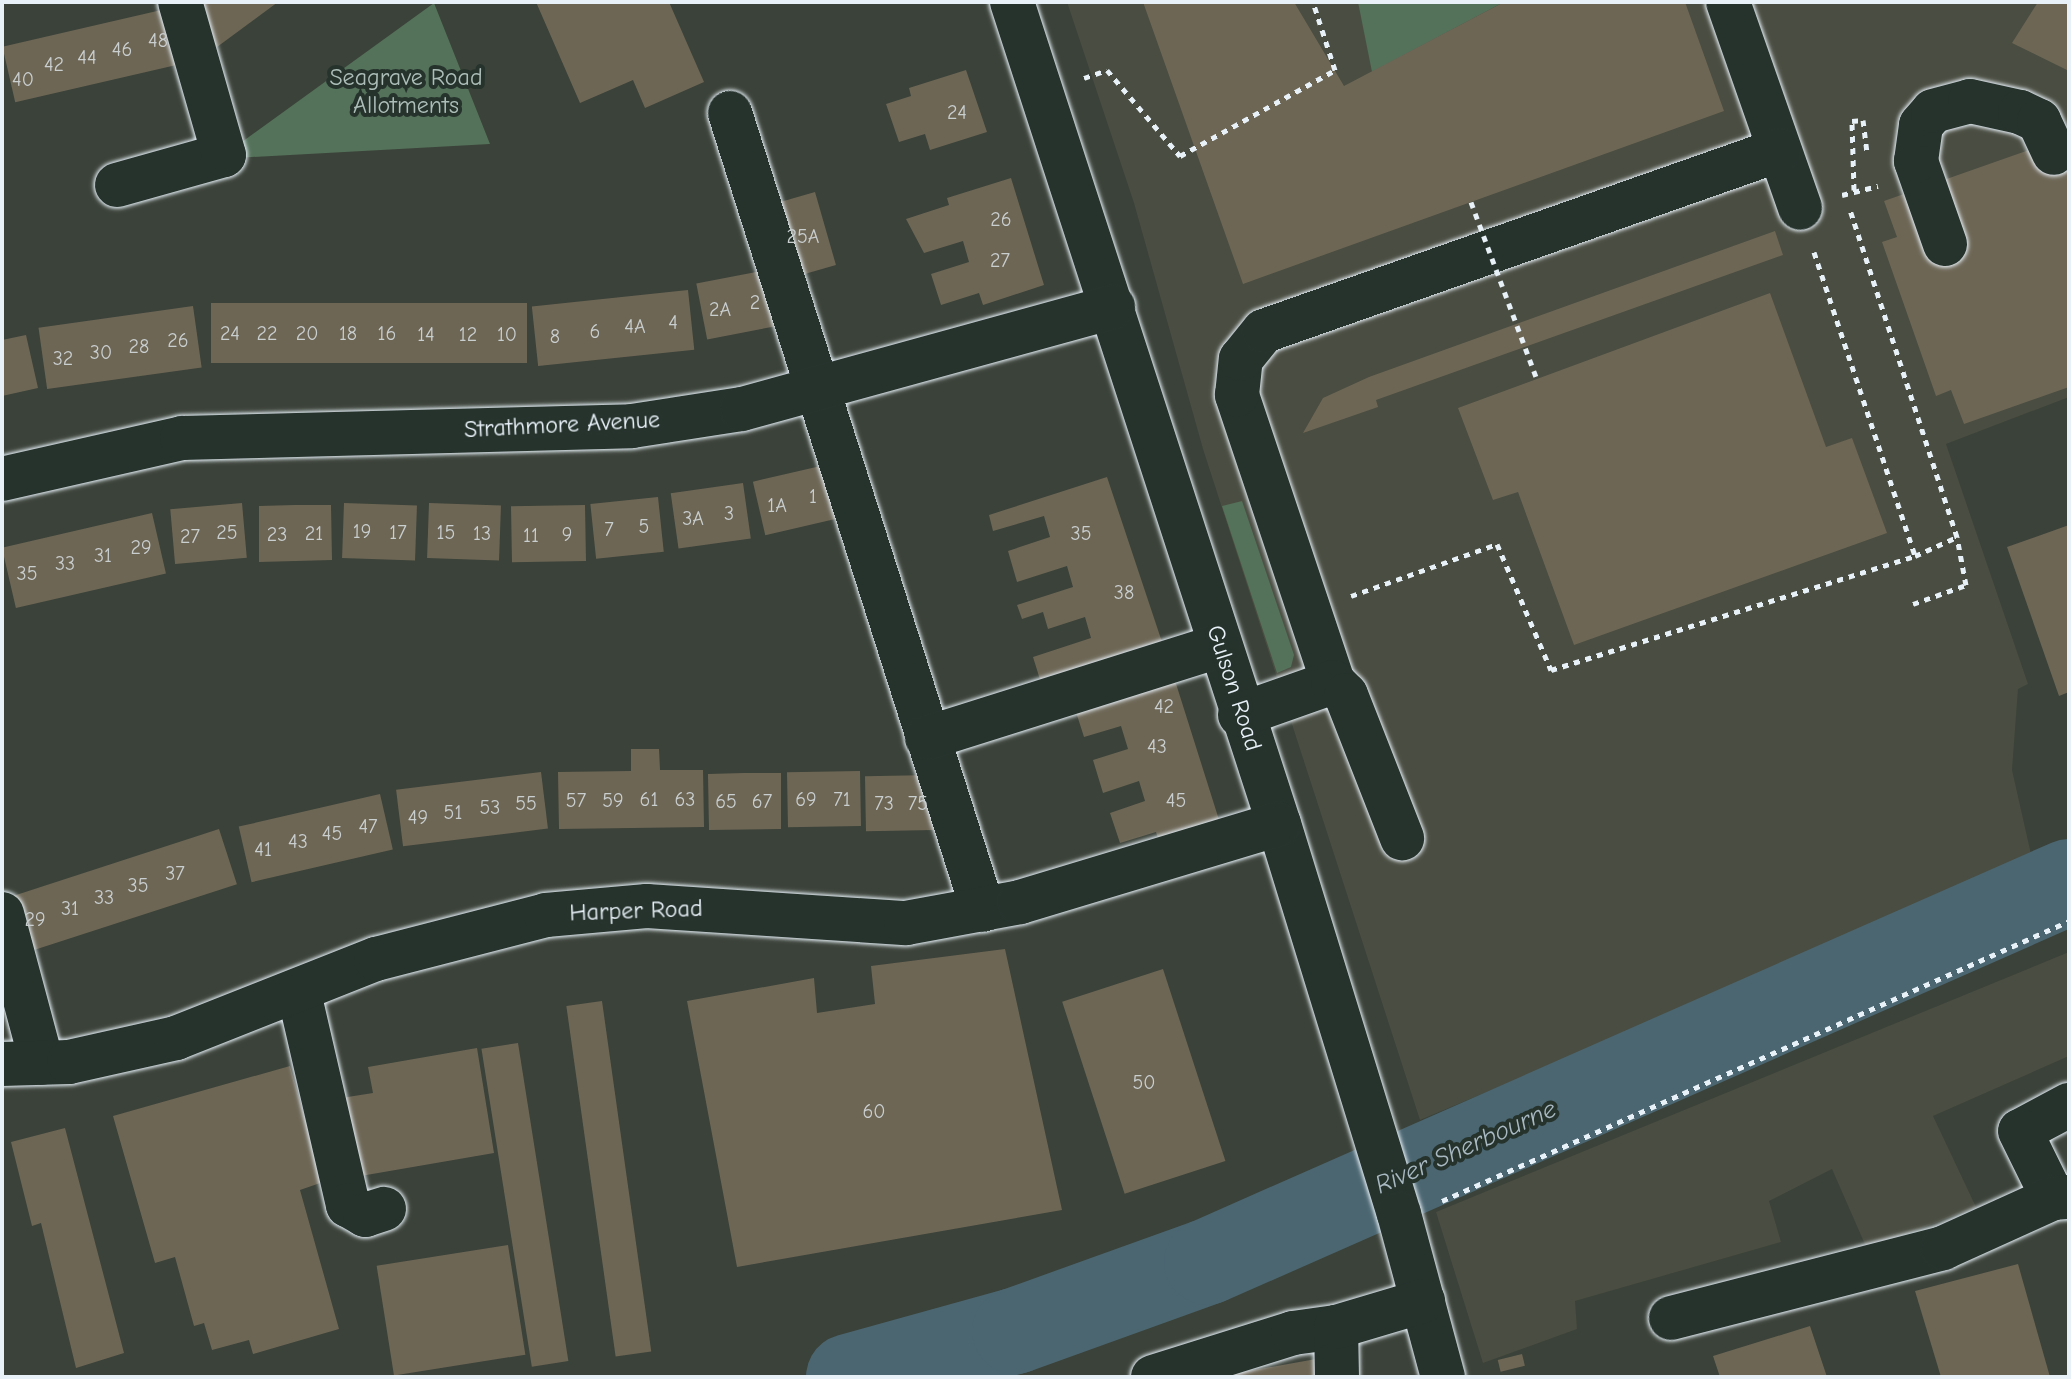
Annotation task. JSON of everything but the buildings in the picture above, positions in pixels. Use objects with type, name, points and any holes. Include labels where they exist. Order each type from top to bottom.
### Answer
[{"type":"street","points":[[117,185],[224,155],[180,2]]},
{"type":"street","name":"Gulson Road","points":[[1012,2],[1113,307],[1240,715],[1279,824],[1400,1217],[1443,1377]]},
{"type":"street","points":[[1728,2],[1800,208]]},
{"type":"street","points":[[1945,244],[1916,161],[1921,125],[1933,111],[1970,101],[2020,112],[2039,121],[2054,153]]},
{"type":"street","points":[[730,113],[983,910]]},
{"type":"street","points":[[1402,838],[1351,706],[1333,682],[1237,395],[1241,359],[1264,331],[1779,150]]},
{"type":"street","name":"Strathmore Avenue","points":[[2,479],[182,438],[632,426],[742,409],[1113,307]]},
{"type":"street","points":[[927,738],[1219,646]]},
{"type":"street","points":[[1240,715],[1333,682]]},
{"type":"street","name":"Harper Road","points":[[22,1064],[161,1042],[299,993],[376,959],[493,925],[558,913],[696,907],[906,923],[983,910],[1279,824]]},
{"type":"street","points":[[2,914],[22,1064]]},
{"type":"street","points":[[299,993],[348,1205],[365,1215],[384,1209]]},
{"type":"street","points":[[1671,1318],[1943,1248],[2061,1197],[2020,1131],[2069,1105]]},
{"type":"street","points":[[1153,1377],[1293,1333],[1336,1327],[1423,1301]]},
{"type":"street","points":[[1336,1327],[1337,1377]]},
{"type":"path","points":[[1129,99],[1180,156],[1196,150],[1335,70],[1313,2]]},
{"type":"path","points":[[1868,161],[1863,120],[1852,121],[1854,190],[1883,186]]},
{"type":"path","points":[[1869,174],[1871,188]]},
{"type":"path","points":[[1845,194],[1957,537],[1966,585],[1913,604]]},
{"type":"path","points":[[1471,202],[1537,379]]},
{"type":"path","points":[[1828,296],[1915,556]]},
{"type":"path","points":[[1337,601],[1497,544],[1551,670],[1915,556],[1957,537]]},
{"type":"path","points":[[1400,1217],[2069,921]]},
{"type":"shaded area","points":[[1067,2],[2069,2],[2069,397],[1946,444],[2028,684],[2018,689],[2012,770],[2033,863],[1420,1120],[1203,449],[1134,203]]},
{"type":"shaded area","points":[[2069,952],[2069,1056],[1933,1116],[1976,1207],[1867,1249],[1832,1169],[1769,1201],[1781,1242],[1575,1301],[1577,1329],[1483,1363],[1436,1212]]},
{"type":"green space","points":[[1358,2],[1504,2],[1372,72]]},
{"type":"green space","name":"Seagrave Road Allotments","points":[[434,3],[490,144],[216,159],[224,155]]},
{"type":"green space","points":[[1242,501],[1294,655],[1291,667],[1277,673],[1222,506]]},
{"type":"waterway","name":"River Sherbourne","points":[[849,1377],[1015,1331],[1207,1262],[2069,882]]}]
